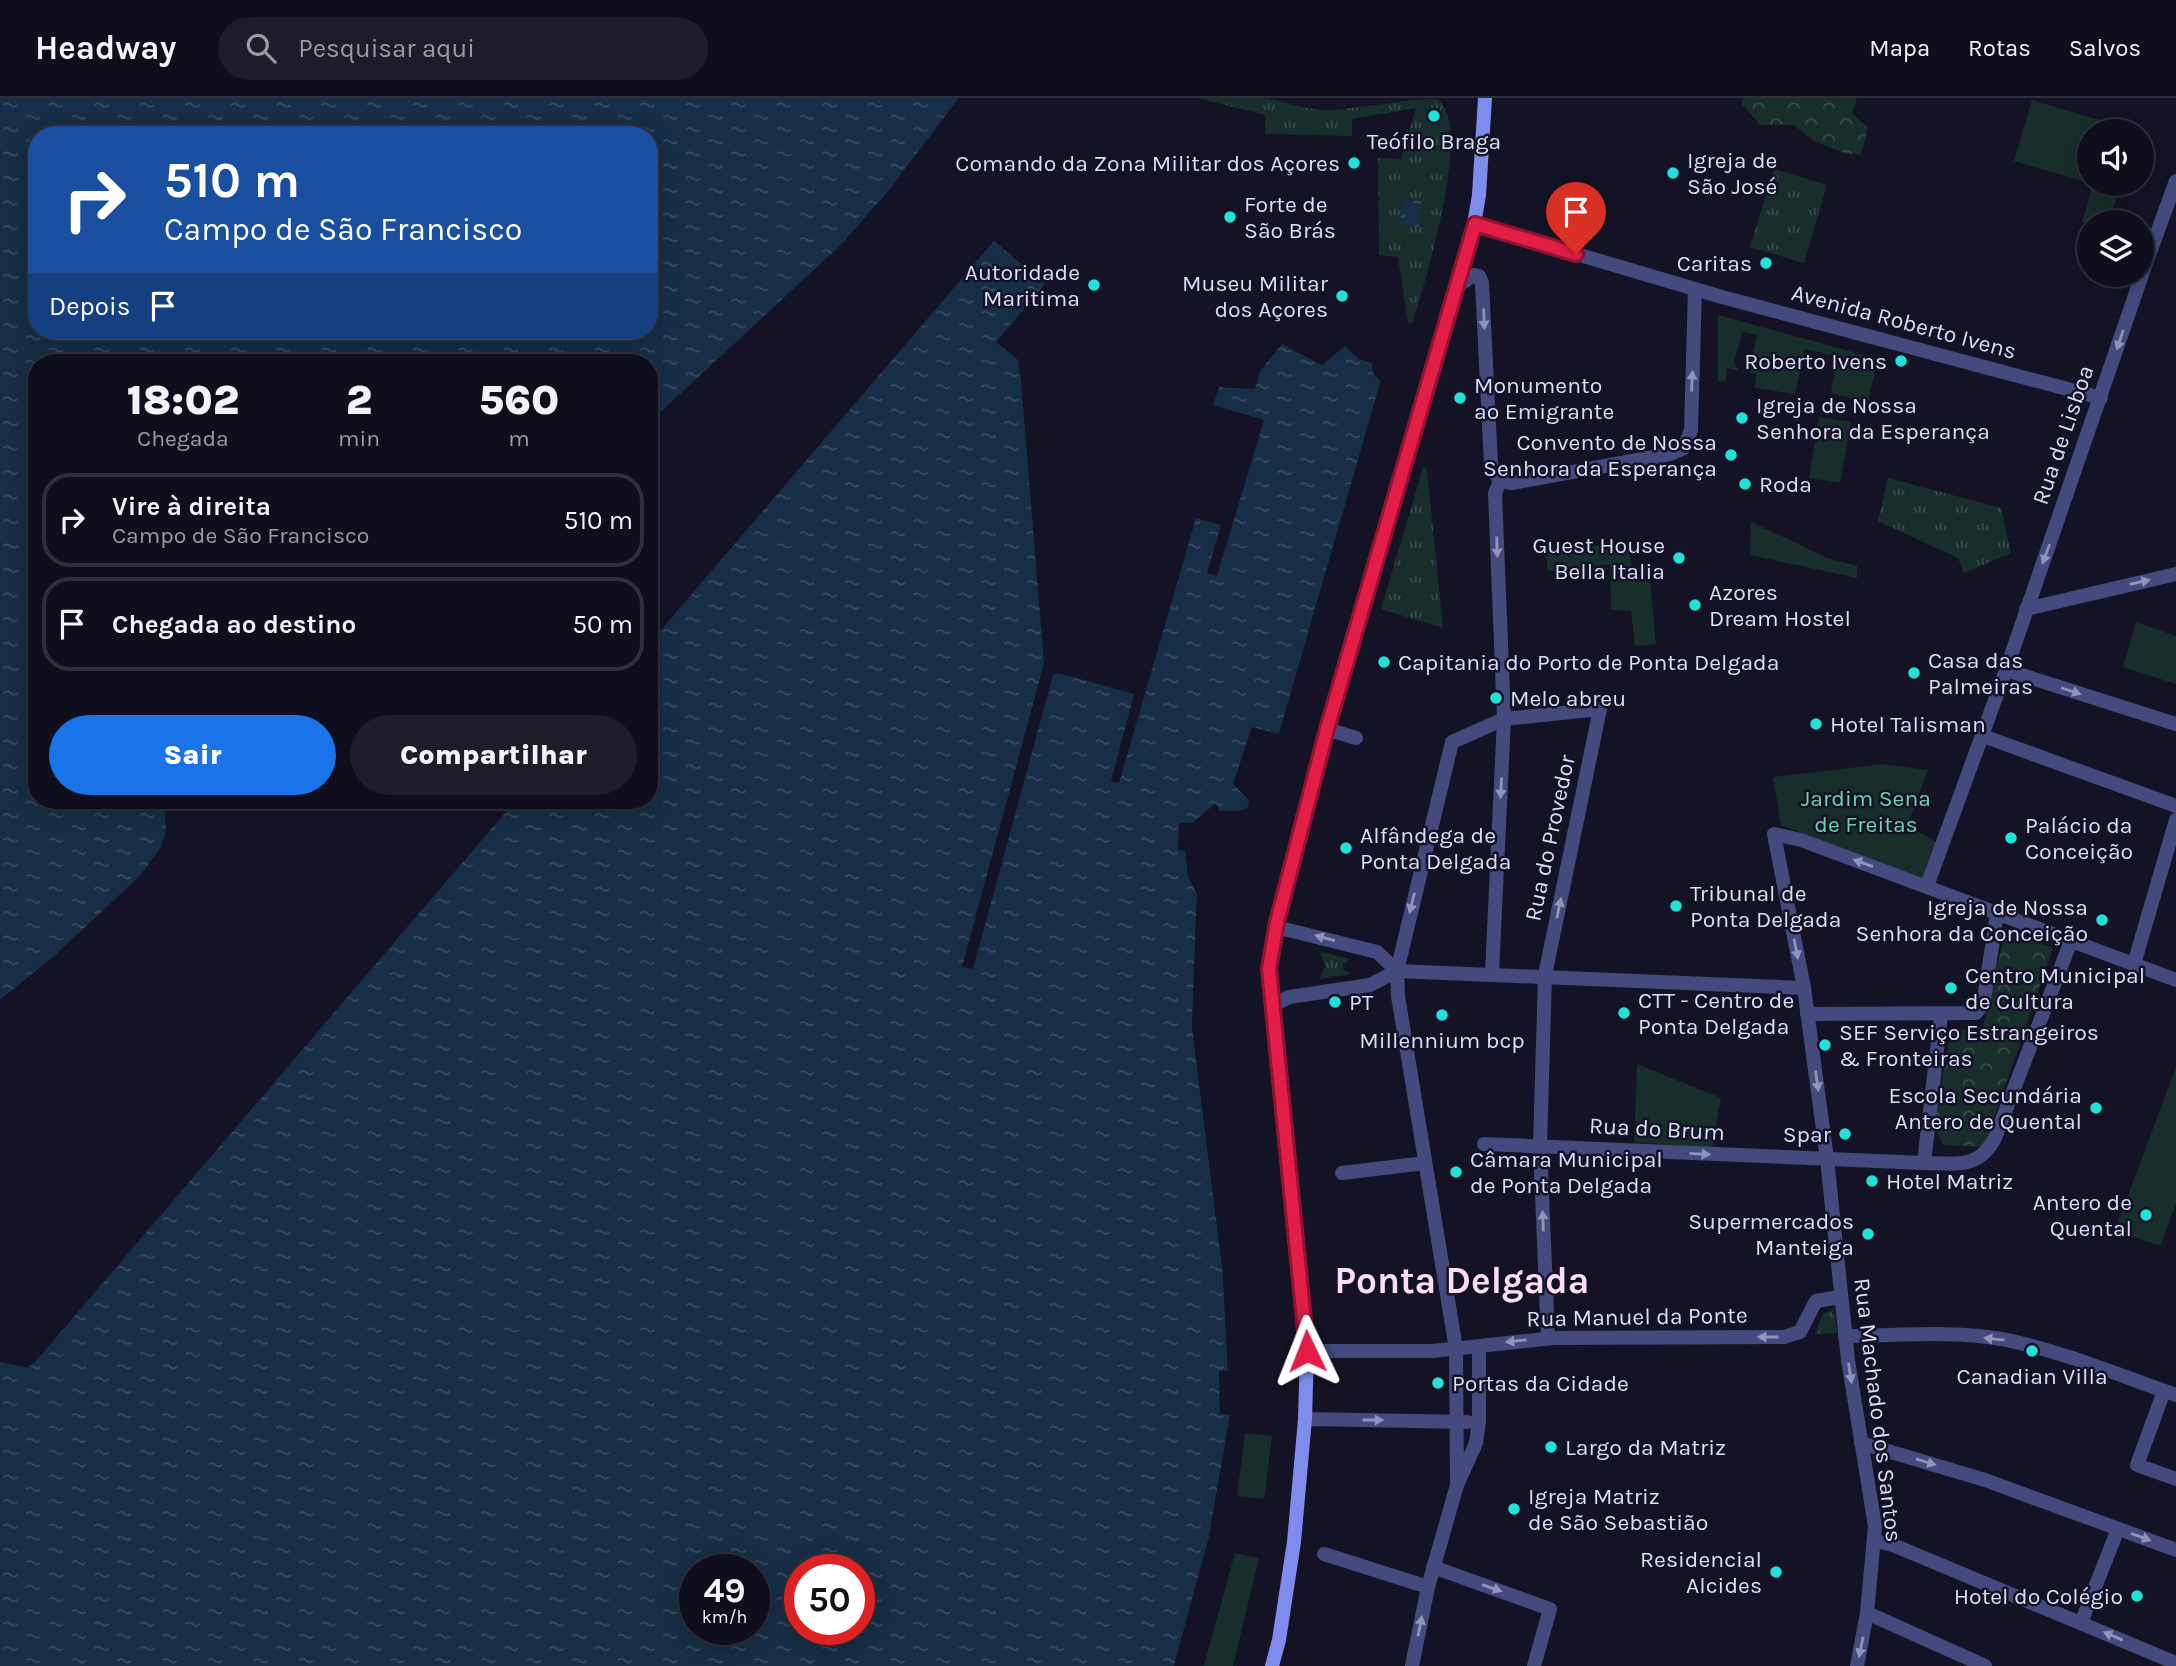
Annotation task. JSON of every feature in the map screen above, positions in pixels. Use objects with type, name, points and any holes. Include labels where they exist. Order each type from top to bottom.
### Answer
[{"type":"main road","points":[[1272,1666],[1279,1640],[1294,1542],[1305,1419],[1307,1351],[1269,969],[1276,927],[1327,729],[1460,285],[1475,224],[1485,98]]},
{"type":"street","name":"Rua de Lisboa","points":[[2154,241],[2176,181]]},
{"type":"street","name":"Avenida Roberto Ivens","points":[[1475,224],[1695,289],[2101,398]]},
{"type":"street","points":[[1460,285],[1469,275],[1479,275],[1482,283],[1491,465],[1500,481]]},
{"type":"street","name":"Rua de Lisboa","points":[[1927,886],[1983,736],[2138,287]]},
{"type":"street","points":[[1500,481],[1526,481],[1670,454],[1684,448],[1691,430],[1695,289]]},
{"type":"street","points":[[1492,973],[1504,719],[1495,493],[1500,481]]},
{"type":"street","points":[[2026,609],[2173,576]]},
{"type":"street","points":[[2006,670],[2176,724]]},
{"type":"street","name":"Rua do Provedor","points":[[1504,719],[1600,709],[1545,975],[1540,1146],[1548,1338]]},
{"type":"street","points":[[1457,1485],[1459,1422],[1456,1349],[1398,996],[1397,971],[1452,741],[1504,719]]},
{"type":"street","points":[[1327,729],[1356,738]]},
{"type":"street","points":[[1983,736],[2176,806]]},
{"type":"street","points":[[2134,964],[2176,820]]},
{"type":"street","name":"Rua Machado dos Santos","points":[[1857,1666],[1867,1613],[1875,1541],[1845,1336],[1828,1159],[1804,988],[1774,834],[1801,840],[1927,886]]},
{"type":"street","points":[[1927,886],[2176,980]]},
{"type":"street","points":[[1807,1014],[1976,1013],[1983,1005],[1997,914]]},
{"type":"street","points":[[1276,927],[1377,952],[1397,971]]},
{"type":"street","name":"Rua do Brum","points":[[1485,1144],[1967,1163],[1987,1152],[2071,941]]},
{"type":"street","points":[[1272,1006],[1289,997],[1370,985],[1397,971],[1545,975],[1804,988]]},
{"type":"street","points":[[1924,1163],[1941,1015]]},
{"type":"street","points":[[1342,1173],[1425,1163]]},
{"type":"street","name":"Rua Manuel da Ponte","points":[[1307,1351],[1456,1349],[1548,1338],[1784,1337],[1800,1332],[1816,1301],[1840,1297]]},
{"type":"street","points":[[1845,1336],[1942,1335],[2000,1339],[2081,1361],[2170,1393],[2137,1465],[2176,1479]]},
{"type":"street","points":[[1412,1666],[1433,1567],[1457,1485],[1476,1443],[1479,1422],[1479,1346]]},
{"type":"street","points":[[1305,1419],[1479,1422]]},
{"type":"street","points":[[1861,1443],[1985,1480],[2176,1550]]},
{"type":"street","points":[[2081,1623],[2118,1529]]},
{"type":"street","points":[[1875,1541],[1893,1545],[2176,1663]]},
{"type":"street","points":[[1324,1554],[1428,1587]]},
{"type":"street","points":[[1433,1567],[1550,1609],[1534,1666]]},
{"type":"street","points":[[1867,1613],[1985,1666]]},
{"type":"green space","points":[[1198,98],[1262,98],[1325,110],[1436,99],[1447,113],[1451,138],[1449,170],[1435,243],[1412,324],[1408,323],[1398,257],[1379,255],[1378,158],[1401,159],[1416,108],[1352,119],[1352,136],[1265,134],[1265,115]]},
{"type":"green space","points":[[1743,98],[1857,98],[1852,113],[1868,128],[1861,155],[1844,153],[1814,141],[1794,125],[1760,125],[1742,104]]},
{"type":"green space","points":[[2032,100],[2096,119],[2077,119],[2077,179],[2014,161]]},
{"type":"green space","points":[[1774,169],[1827,185],[1804,263],[1750,247]]},
{"type":"green space","points":[[2090,196],[2117,196],[2112,210],[2085,210]]},
{"type":"green space","points":[[1718,315],[1878,359],[1868,402],[1831,393],[1837,357],[1805,349],[1795,394],[1755,388],[1756,374],[1749,373],[1756,363],[1753,354],[1757,335],[1743,332],[1734,361],[1738,370],[1727,368],[1726,382],[1718,381]]},
{"type":"green space","points":[[1819,417],[1851,422],[1840,483],[1809,478]]},
{"type":"green space","points":[[1423,468],[1427,469],[1443,628],[1381,609]]},
{"type":"green space","points":[[1888,478],[2001,508],[2011,553],[1964,573],[1958,558],[1878,521]]},
{"type":"green space","points":[[1751,522],[1828,558],[1857,566],[1857,578],[1750,555]]},
{"type":"green space","points":[[1628,541],[1632,572],[1649,569],[1656,644],[1635,646],[1631,611],[1611,610],[1610,564],[1548,571],[1546,553]]},
{"type":"green space","points":[[2136,622],[2176,636],[2176,684],[2123,667]]},
{"type":"green space","name":"Jardim Sena de Freitas","points":[[1883,764],[1928,770],[1907,826],[1938,843],[1923,880],[1781,825],[1773,777]]},
{"type":"green space","points":[[2006,928],[2053,948],[1984,1147],[1943,1145],[1934,1126],[1951,1031],[1983,1027]]},
{"type":"green space","points":[[1319,951],[1350,959],[1343,964],[1343,969],[1351,974],[1320,979],[1325,965]]},
{"type":"green space","points":[[1637,1064],[1721,1098],[1712,1148],[1634,1142]]},
{"type":"green space","points":[[2176,1067],[2176,1204],[2160,1246],[2115,1230]]},
{"type":"green space","points":[[1834,1309],[1837,1333],[1815,1334],[1823,1314]]},
{"type":"green space","points":[[1245,1433],[1272,1436],[1264,1499],[1237,1496]]},
{"type":"green space","points":[[1235,1553],[1259,1558],[1233,1666],[1204,1666]]},
{"type":"water","points":[[0,98],[959,98],[887,193],[840,246],[658,415],[658,354],[28,354],[28,809],[165,809],[166,832],[160,849],[140,876],[52,958],[0,1000]]},
{"type":"water","points":[[1402,200],[1421,201],[1419,227],[1400,225]]},
{"type":"water","points":[[994,241],[1045,284],[996,342],[1018,360],[1044,663],[962,967],[973,969],[1053,675],[1058,673],[1134,694],[1111,781],[1119,783],[1196,518],[1221,525],[1207,573],[1217,576],[1264,420],[1213,405],[1219,387],[1254,389],[1260,371],[1282,344],[1322,365],[1345,345],[1359,359],[1372,363],[1374,375],[1381,380],[1279,734],[1252,727],[1233,784],[1249,800],[1248,807],[1239,811],[1220,811],[1216,803],[1192,823],[1179,823],[1178,850],[1185,850],[1188,877],[1197,894],[1192,1026],[1223,1273],[1228,1371],[1219,1371],[1220,1414],[1230,1415],[1209,1537],[1174,1666],[0,1666],[0,1362],[28,1368],[508,809],[658,809],[658,633]]},
{"type":"pier","points":[[959,98],[963,98],[890,195],[842,248],[658,418],[658,415],[840,246],[887,193]]},
{"type":"pier","points":[[1282,341],[1322,361],[1346,342],[1356,352],[1375,360],[1377,373],[1384,380],[1282,735],[1279,734],[1381,381],[1374,375],[1372,363],[1354,355],[1345,346],[1322,365],[1282,344],[1260,371],[1255,389],[1219,387],[1213,405],[1210,404],[1217,384],[1252,386],[1257,369]]},
{"type":"pier","points":[[165,809],[168,809],[169,833],[163,851],[143,878],[54,961],[0,1004],[0,1000],[52,958],[140,876],[160,849],[166,832]]},
{"type":"pier","points":[[1197,894],[1200,896],[1195,1025],[1227,1272],[1232,1371],[1228,1371],[1223,1273],[1192,1026]]},
{"type":"pier","points":[[1230,1415],[1233,1415],[1213,1537],[1178,1666],[1174,1666],[1209,1537]]},
{"type":"place","name":"Teófilo Braga","points":[[1434,116]]},
{"type":"place","name":"Comando da Zona Militar dos Açores","points":[[1354,163]]},
{"type":"place","name":"Igreja de São José","points":[[1673,173]]},
{"type":"place","name":"Forte de São Brás","points":[[1230,217]]},
{"type":"place","name":"Caritas","points":[[1766,263]]},
{"type":"place","name":"Autoridade Maritima","points":[[1094,285]]},
{"type":"place","name":"Museu Militar dos Açores","points":[[1342,296]]},
{"type":"place","name":"Roberto Ivens","points":[[1901,361]]},
{"type":"place","name":"Monumento ao Emigrante","points":[[1460,398]]},
{"type":"place","name":"Igreja de Nossa Senhora da Esperança","points":[[1742,418]]},
{"type":"place","name":"Convento de Nossa Senhora da Esperança","points":[[1731,455]]},
{"type":"place","name":"Roda","points":[[1745,484]]},
{"type":"place","name":"Guest House Bella Italia","points":[[1679,558]]},
{"type":"place","name":"Azores Dream Hostel","points":[[1695,605]]},
{"type":"place","name":"Capitania do Porto de Ponta Delgada","points":[[1384,662]]},
{"type":"place","name":"Casa das Palmeiras","points":[[1914,673]]},
{"type":"place","name":"Melo abreu","points":[[1496,698]]},
{"type":"place","name":"Hotel Talisman","points":[[1816,724]]},
{"type":"place","name":"Palácio da Conceição","points":[[2011,838]]},
{"type":"place","name":"Alfândega de Ponta Delgada","points":[[1346,848]]},
{"type":"place","name":"Tribunal de Ponta Delgada","points":[[1676,906]]},
{"type":"place","name":"Igreja de Nossa Senhora da Conceição","points":[[2102,920]]},
{"type":"place","name":"Centro Municipal de Cultura","points":[[1951,988]]},
{"type":"place","name":"PT","points":[[1335,1002]]},
{"type":"place","name":"CTT - Centro de Ponta Delgada","points":[[1624,1013]]},
{"type":"place","name":"Millennium bcp","points":[[1442,1015]]},
{"type":"place","name":"SEF Serviço Estrangeiros & Fronteiras","points":[[1825,1045]]},
{"type":"place","name":"Escola Secundária Antero de Quental","points":[[2096,1108]]},
{"type":"place","name":"Spar","points":[[1845,1134]]},
{"type":"place","name":"Câmara Municipal de Ponta Delgada","points":[[1456,1172]]},
{"type":"place","name":"Hotel Matriz","points":[[1872,1181]]},
{"type":"place","name":"Antero de Quental","points":[[2146,1215]]},
{"type":"place","name":"Supermercados Manteiga","points":[[1868,1234]]},
{"type":"place","name":"Canadian Villa","points":[[2032,1351]]},
{"type":"place","name":"Portas da Cidade","points":[[1438,1383]]},
{"type":"place","name":"Largo da Matriz","points":[[1551,1447]]},
{"type":"place","name":"Igreja Matriz de São Sebastião","points":[[1514,1509]]},
{"type":"place","name":"Residencial Alcides","points":[[1776,1572]]},
{"type":"place","name":"Hotel do Colégio","points":[[2137,1596]]},
{"type":"district","name":"Ponta Delgada","points":[[1462,1280]]},
{"type":"route","points":[[1307,1351],[1306,1319],[1269,969],[1281,905],[1327,729],[1376,558],[1460,285],[1475,224],[1576,254]]}]
